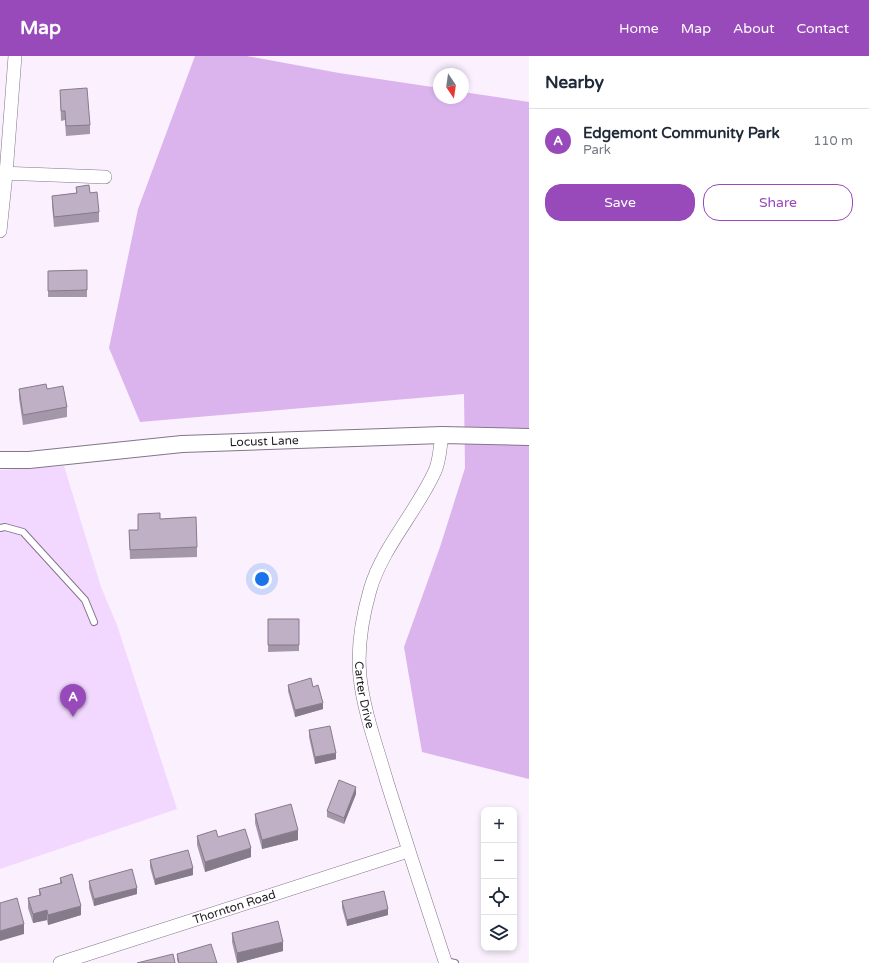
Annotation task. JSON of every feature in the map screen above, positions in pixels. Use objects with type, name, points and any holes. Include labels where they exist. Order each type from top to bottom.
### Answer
[{"type":"street","points":[[0,231],[3,173],[15,56]]},
{"type":"street","points":[[3,173],[104,177]]},
{"type":"street","name":"Locust Lane","points":[[0,460],[28,460],[182,444],[442,435],[529,437]]},
{"type":"street","name":"Carter Drive","points":[[442,435],[436,469],[422,496],[381,563],[370,588],[363,618],[359,648],[360,676],[367,716],[408,851],[448,962]]},
{"type":"street","name":"Thornton Road","points":[[60,963],[408,851]]},
{"type":"lane","points":[[0,528],[5,527],[23,532],[85,600],[94,622]]},
{"type":"shaded area","points":[[195,56],[247,56],[339,73],[433,87],[433,104],[469,104],[469,93],[529,102],[529,779],[422,752],[404,647],[440,547],[465,468],[464,394],[140,422],[109,348],[138,209]]},
{"type":"shaded area","points":[[64,466],[101,587],[117,625],[177,809],[0,869],[0,470]]},
{"type":"building","points":[[87,88],[90,125],[66,126],[65,111],[61,111],[60,90]]},
{"type":"building","points":[[89,185],[90,193],[97,192],[99,212],[54,217],[52,196],[77,193],[76,187]]},
{"type":"building","points":[[87,270],[87,290],[48,291],[48,271]]},
{"type":"building","points":[[46,384],[47,389],[63,386],[67,407],[23,415],[19,389]]},
{"type":"building","points":[[160,513],[160,519],[196,517],[197,547],[130,550],[129,530],[138,530],[138,514]]},
{"type":"building","points":[[268,619],[299,619],[299,645],[268,645]]},
{"type":"building","points":[[311,678],[313,687],[318,685],[323,703],[295,710],[288,685]]},
{"type":"building","points":[[330,726],[336,753],[315,757],[309,730]]},
{"type":"building","points":[[339,780],[356,787],[344,818],[327,811]]},
{"type":"building","points":[[291,804],[298,830],[262,840],[255,814]]},
{"type":"building","points":[[245,829],[251,848],[205,862],[197,836],[216,830],[218,837]]},
{"type":"building","points":[[188,850],[193,868],[155,879],[150,860]]},
{"type":"building","points":[[132,869],[137,888],[94,899],[89,881]]},
{"type":"building","points":[[72,874],[81,906],[48,915],[47,910],[33,914],[28,898],[41,895],[39,889],[62,883],[60,878]]},
{"type":"building","points":[[384,891],[388,909],[347,920],[342,901]]},
{"type":"building","points":[[17,898],[24,924],[0,931],[0,903]]},
{"type":"building","points":[[278,921],[283,942],[237,953],[232,933]]},
{"type":"building","points":[[211,944],[217,963],[179,963],[177,954]]},
{"type":"building","points":[[173,954],[175,963],[137,963]]},
{"type":"place","name":"Edgemont Community Park","points":[[73,717]]}]
